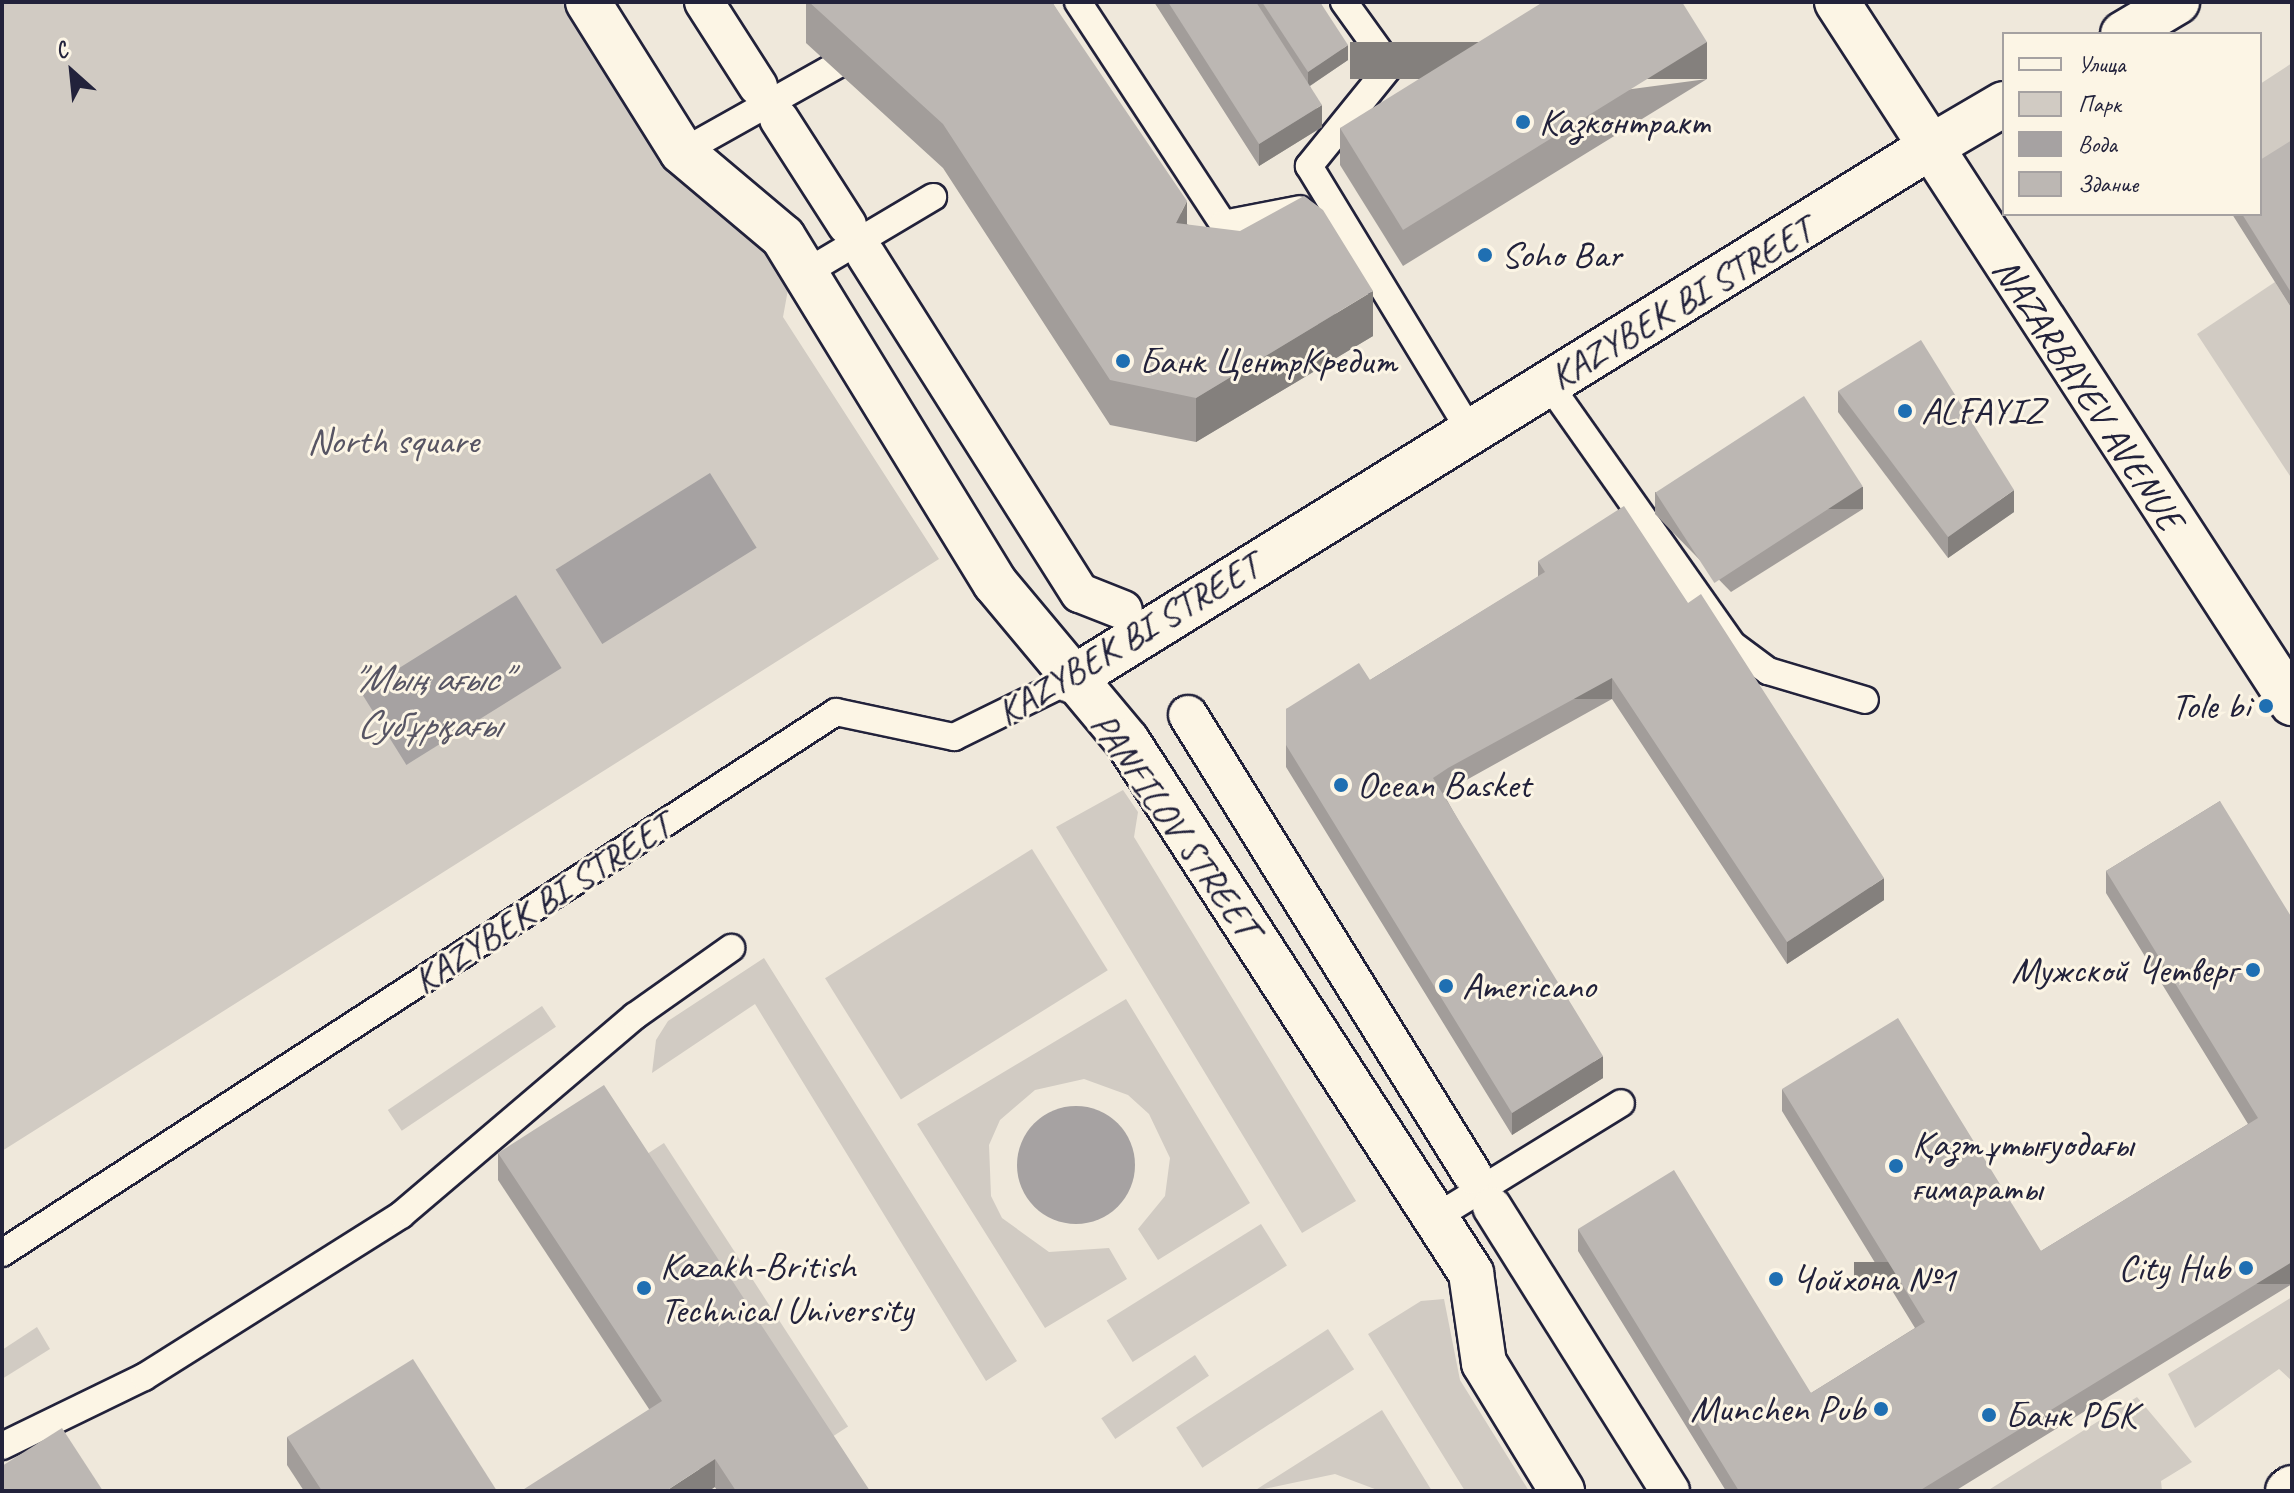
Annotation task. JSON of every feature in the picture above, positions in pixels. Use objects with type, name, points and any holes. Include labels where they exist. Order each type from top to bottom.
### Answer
[{"type":"street","name":"PANFILOV STREET","points":[[588,2],[682,152],[783,237],[995,583],[1070,680],[1127,741],[1471,1273],[1484,1363],[1562,1491]]},
{"type":"street","points":[[704,2],[758,86]]},
{"type":"street","name":"NAZARBAYEV AVENUE","points":[[1837,2],[1927,149],[2292,703]]},
{"type":"street","points":[[2126,32],[2177,2]]},
{"type":"street","name":"KAZYBEK BI STREET","points":[[1070,680],[2002,105]]},
{"type":"street","points":[[779,119],[1080,593],[1123,610]]},
{"type":"street","name":"PANFILOV STREET","points":[[1188,715],[1472,1174]]},
{"type":"street","points":[[1492,1207],[1670,1491]]},
{"type":"lane","points":[[1078,2],[1223,224],[1331,203]]},
{"type":"lane","points":[[1344,2],[1390,66],[1309,166],[1470,431]]},
{"type":"lane","points":[[682,152],[894,33]]},
{"type":"lane","points":[[805,273],[933,197]]},
{"type":"lane","points":[[1548,383],[1733,645],[1768,671],[1865,700]]},
{"type":"lane","name":"KAZYBEK BI STREET","points":[[2,1253],[836,712],[954,737],[1070,680]]},
{"type":"lane","points":[[2,1446],[170,1362],[401,1215],[635,1016],[731,948]]},
{"type":"lane","points":[[1436,1217],[1621,1103]]},
{"type":"green space","name":"North square","points":[[2,2],[564,2],[653,146],[764,247],[789,284],[783,317],[939,559],[2,1151]]},
{"type":"green space","points":[[2292,63],[2292,155],[2262,174],[2262,83]]},
{"type":"green space","points":[[2275,282],[2292,309],[2292,479],[2197,334]]},
{"type":"green space","points":[[1123,790],[1138,812],[1134,837],[1356,1201],[1302,1233],[1056,827]]},
{"type":"green space","points":[[1032,849],[1108,970],[901,1100],[825,978]]},
{"type":"green space","points":[[764,958],[1017,1361],[986,1381],[755,1004],[652,1073],[656,1040],[668,1021]]},
{"type":"green space","points":[[1126,999],[1250,1203],[1158,1260],[1138,1229],[1165,1196],[1170,1158],[1149,1114],[1128,1095],[1084,1079],[1035,1090],[1000,1120],[989,1145],[991,1196],[1002,1218],[1049,1252],[1109,1248],[1127,1279],[1045,1328],[917,1124]]},
{"type":"green space","points":[[542,1006],[556,1027],[402,1131],[388,1110]]},
{"type":"green space","points":[[664,1143],[848,1426],[820,1445],[635,1162]]},
{"type":"green space","points":[[1261,1224],[1287,1266],[1133,1362],[1107,1320]]},
{"type":"green space","points":[[2292,1297],[2292,1381],[2279,1369],[2195,1428],[2168,1374]]},
{"type":"green space","points":[[1444,1299],[1460,1380],[1529,1491],[1465,1491],[1368,1334],[1421,1301]]},
{"type":"green space","points":[[37,1327],[50,1349],[2,1379],[2,1350]]},
{"type":"green space","points":[[1328,1329],[1354,1369],[1202,1468],[1176,1428]]},
{"type":"green space","points":[[1195,1355],[1209,1376],[1115,1439],[1101,1418]]},
{"type":"green space","points":[[2137,1397],[2192,1462],[2161,1481],[2162,1491],[1987,1491]]},
{"type":"green space","points":[[1382,1410],[1432,1491],[1380,1491],[1335,1474],[1254,1491]]},
{"type":"water","name":"\"Мың ағыс\" Субұрқағы","points":[[710,473],[757,548],[602,644],[556,569]]},
{"type":"water","name":"\"Мың ағыс\" Субұрқағы","points":[[516,595],[562,668],[406,765],[361,692]]},
{"type":"water","points":[[1076,1106],[1109,1116],[1125,1132],[1135,1165],[1125,1198],[1109,1214],[1076,1224],[1043,1214],[1027,1198],[1017,1165],[1027,1132],[1043,1116]]},
{"type":"building","points":[[809,2],[1052,2],[1187,201],[1176,223],[1240,231],[1304,196],[1323,210],[1373,291],[1196,398],[1110,380],[943,124]]},
{"type":"building","points":[[1168,2],[1256,2],[1322,105],[1259,144]]},
{"type":"building","points":[[1262,2],[1320,2],[1348,45],[1308,72]]},
{"type":"building","name":"Казконтракт","points":[[1543,2],[1682,2],[1707,42],[1403,230],[1340,128]]},
{"type":"building","points":[[2292,140],[2292,294],[2243,216],[2262,216],[2262,159]]},
{"type":"building","points":[[1921,340],[2014,490],[1948,537],[1838,391]]},
{"type":"building","points":[[1804,396],[1863,487],[1714,583],[1656,492]]},
{"type":"building","points":[[1624,506],[1688,603],[1701,594],[1884,878],[1787,942],[1612,678],[1448,768],[1433,778],[1603,1056],[1512,1113],[1286,745],[1286,709],[1359,663],[1370,680],[1545,572],[1538,561]]},
{"type":"building","name":"Қазтұтығуодағы ғимараты","points":[[2220,801],[2292,918],[2292,1262],[1919,1491],[1739,1491],[1578,1229],[1674,1170],[1811,1393],[1925,1322],[1782,1089],[1898,1018],[2041,1251],[2258,1118],[2106,871]]},
{"type":"building","name":"Kazakh-British Technical University","points":[[604,1085],[870,1491],[736,1491],[715,1459],[666,1491],[521,1491],[662,1401],[498,1153]]},
{"type":"building","points":[[413,1359],[497,1491],[322,1491],[287,1437]]},
{"type":"building","points":[[62,1428],[103,1491],[2,1491],[2,1466]]},
{"type":"place","name":"Казконтракт","points":[[1523,122]]},
{"type":"place","name":"Soho Bar","points":[[1485,255]]},
{"type":"place","name":"Банк ЦентрКредит","points":[[1123,361]]},
{"type":"place","name":"ALFAYIZ","points":[[1905,411]]},
{"type":"place","name":"Tole bi","points":[[2266,706]]},
{"type":"place","name":"Ocean Basket","points":[[1341,785]]},
{"type":"place","name":"Мужской Четверг","points":[[2253,970]]},
{"type":"place","name":"Americano","points":[[1446,986]]},
{"type":"place","name":"Қазтұтығуодағы ғимараты","points":[[1896,1166]]},
{"type":"place","name":"City Hub","points":[[2246,1268]]},
{"type":"place","name":"Чойхона №1","points":[[1776,1279]]},
{"type":"place","name":"Kazakh-British Technical University","points":[[644,1288]]},
{"type":"place","name":"Munchen Pub","points":[[1881,1409]]},
{"type":"place","name":"Банк РБК","points":[[1989,1415]]}]
